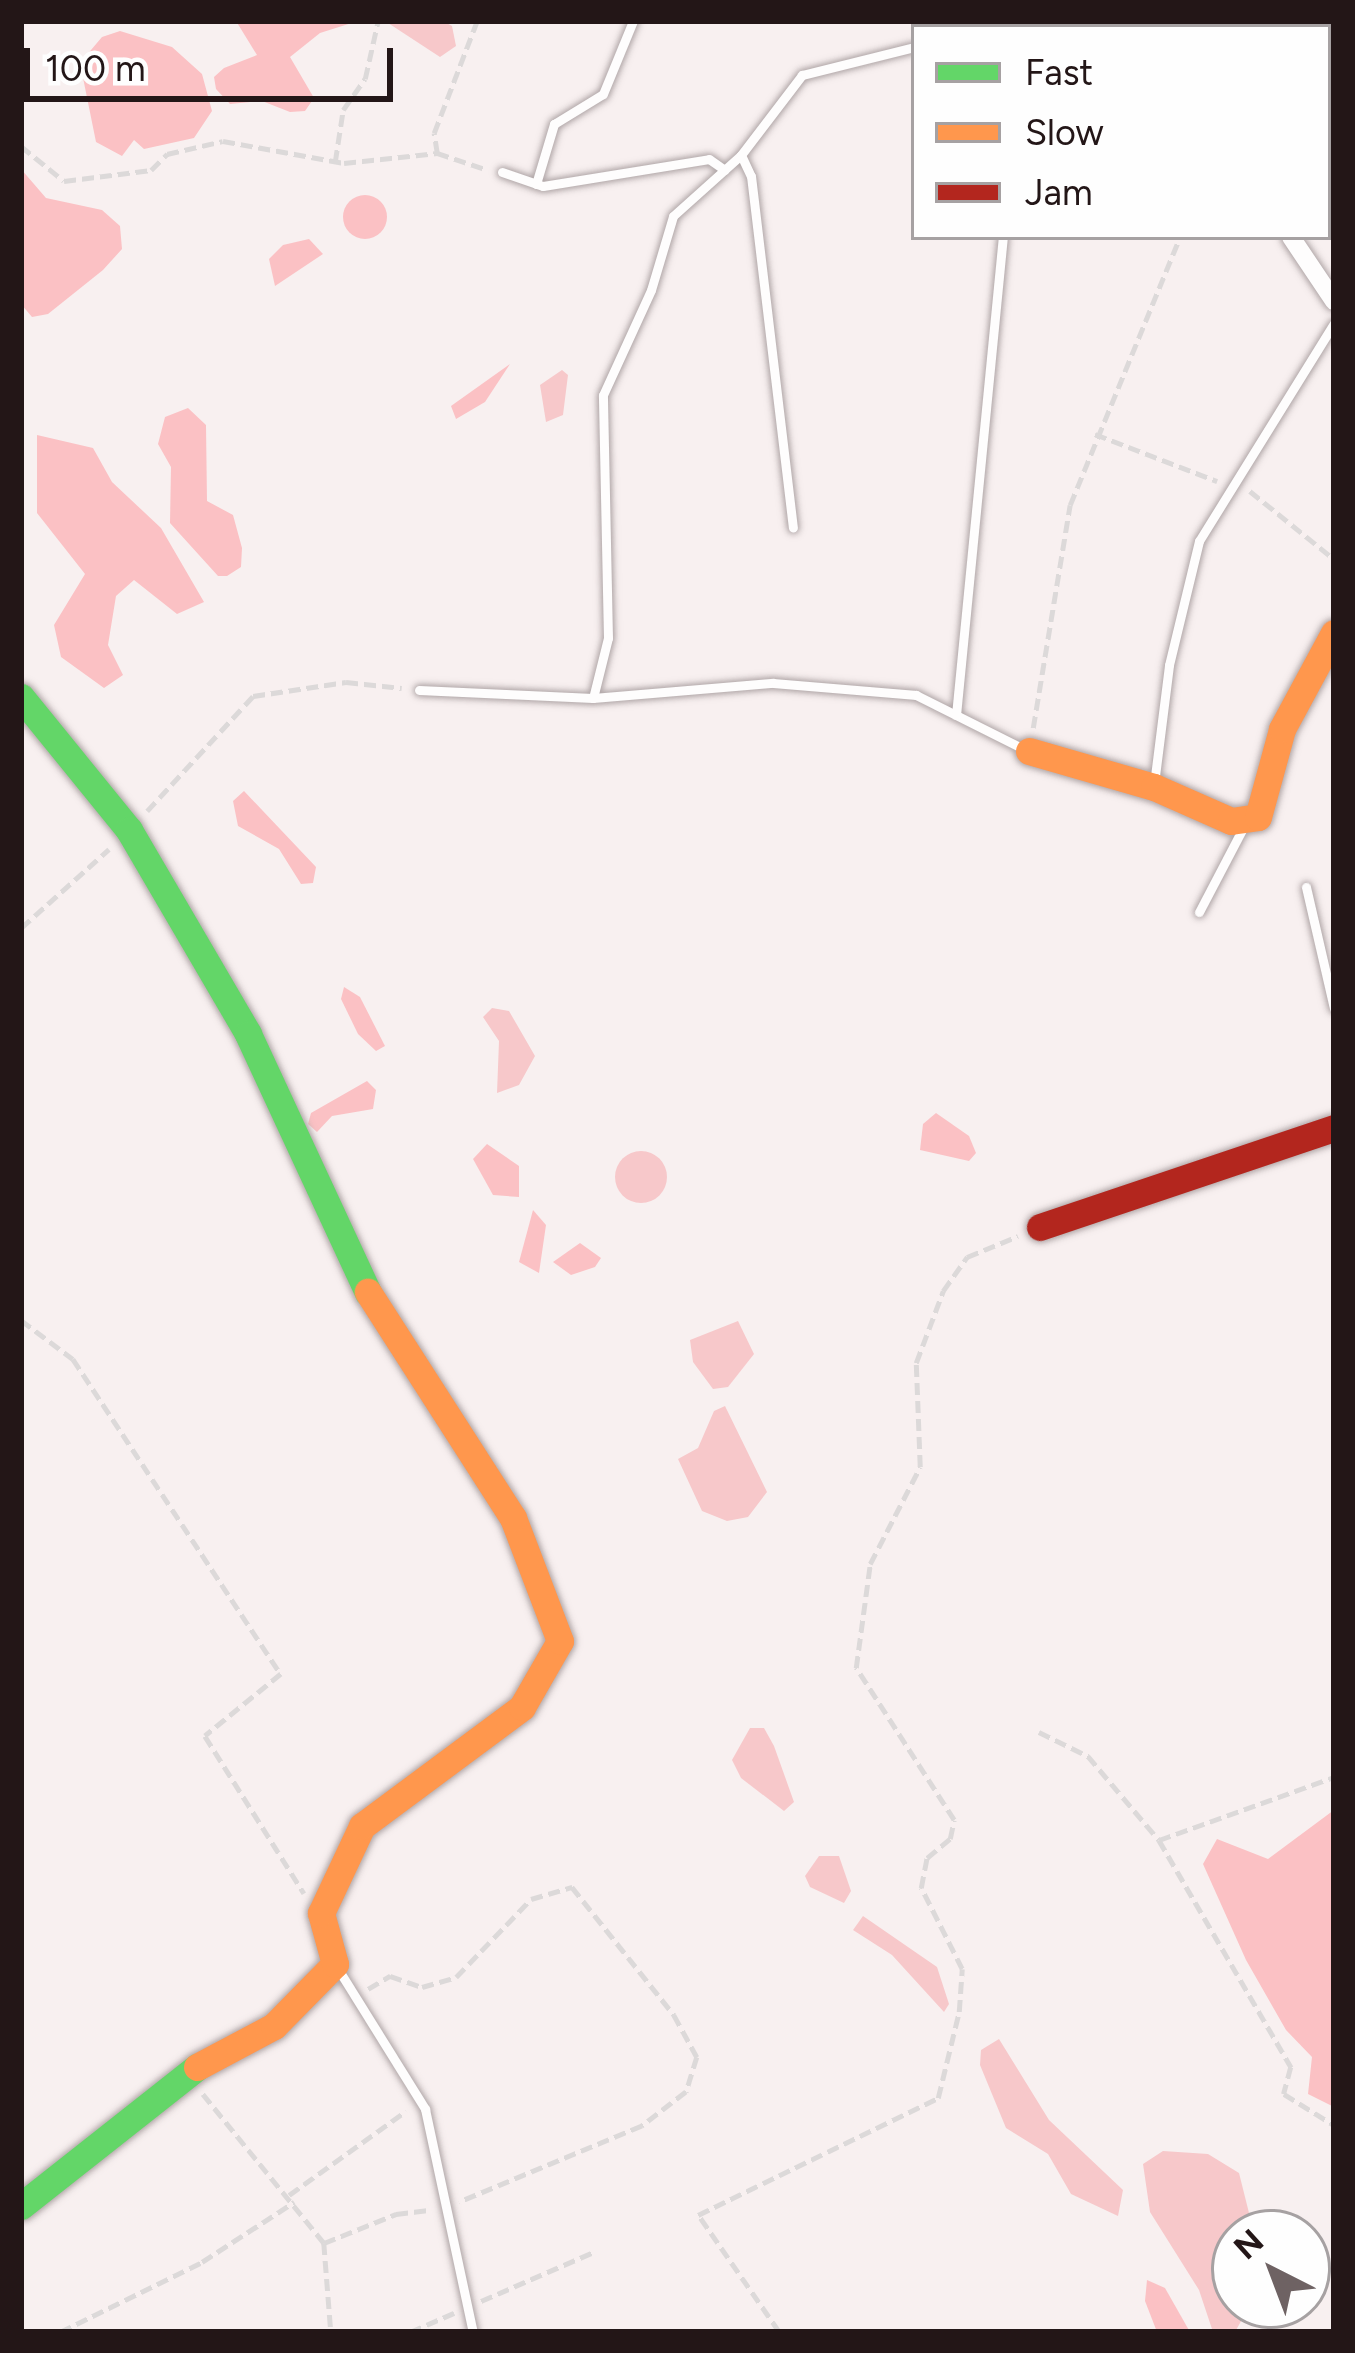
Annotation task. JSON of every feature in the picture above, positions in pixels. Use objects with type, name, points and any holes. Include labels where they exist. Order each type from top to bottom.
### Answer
[{"type":"street","points":[[1293,240],[1334,302]]},
{"type":"street","points":[[1029,751],[1154,787],[1245,821],[1264,806],[1282,729],[1334,633]]},
{"type":"street","points":[[21,697],[129,830],[248,1034],[356,1274],[513,1518],[560,1641],[522,1707],[362,1826],[321,1913],[335,1964],[274,2026],[188,2072],[21,2206]]},
{"type":"street","points":[[1040,1227],[1334,1128]]},
{"type":"lane","points":[[536,184],[554,124],[603,94],[633,21]]},
{"type":"lane","points":[[593,698],[608,638],[604,395],[651,290],[674,216],[741,155],[802,75],[911,47]]},
{"type":"lane","points":[[741,155],[751,176],[793,528]]},
{"type":"lane","points":[[502,172],[536,184],[709,159],[725,170]]},
{"type":"lane","points":[[956,715],[1003,240]]},
{"type":"lane","points":[[1154,787],[1169,665],[1199,541],[1334,322]]},
{"type":"lane","points":[[419,690],[593,698],[773,683],[916,695],[1029,751]]},
{"type":"lane","points":[[1198,912],[1245,821]]},
{"type":"lane","points":[[1306,886],[1334,1008]]},
{"type":"lane","points":[[335,1964],[358,1996],[373,2036],[419,2101],[446,2186],[442,2209],[463,2308],[473,2332]]},
{"type":"path","points":[[335,162],[343,110],[365,79],[378,21]]},
{"type":"path","points":[[437,153],[434,133],[477,21]]},
{"type":"path","points":[[21,146],[64,181],[151,170],[167,154],[223,141],[335,162],[437,153],[502,172]]},
{"type":"path","points":[[1029,751],[1070,505],[1179,240]]},
{"type":"path","points":[[21,928],[129,830],[253,696],[346,682],[419,690]]},
{"type":"path","points":[[778,2332],[698,2215],[938,2098],[958,2012],[962,1970],[922,1888],[927,1858],[950,1839],[954,1820],[856,1668],[870,1564],[920,1467],[916,1364],[944,1292],[967,1258],[1040,1227]]},
{"type":"path","points":[[21,1320],[73,1359],[281,1674],[205,1736],[321,1913]]},
{"type":"path","points":[[1039,1732],[1088,1756],[1159,1840],[1291,2067],[1284,2094],[1334,2125]]},
{"type":"path","points":[[1159,1840],[1334,1777]]},
{"type":"path","points":[[324,2243],[396,2214],[442,2209],[641,2126],[686,2092],[697,2057],[674,2015],[572,1887],[555,1886],[531,1899],[456,1977],[422,1988],[390,1976],[358,1996]]},
{"type":"path","points":[[188,2072],[237,2141],[296,2201],[324,2243],[332,2332]]},
{"type":"path","points":[[289,2194],[419,2101]]},
{"type":"path","points":[[59,2332],[185,2271],[296,2201]]},
{"type":"path","points":[[410,2332],[596,2251]]},
{"type":"shaded area","points":[[236,21],[358,21],[320,33],[290,57],[314,98],[305,111],[290,112],[262,101],[230,104],[216,89],[214,77],[224,68],[257,55]]},
{"type":"shaded area","points":[[385,21],[443,21],[452,26],[456,46],[440,57]]},
{"type":"shaded area","points":[[120,31],[172,47],[202,74],[212,111],[194,138],[144,149],[134,140],[122,156],[96,142],[80,63],[102,37]]},
{"type":"shaded area","points":[[21,169],[46,198],[102,210],[120,226],[122,249],[48,314],[32,317],[21,304]]},
{"type":"shaded area","points":[[365,195],[381,201],[387,217],[381,233],[365,239],[349,233],[343,217],[349,201]]},
{"type":"shaded area","points":[[309,239],[323,254],[275,286],[269,259],[283,245]]},
{"type":"shaded area","points":[[510,364],[485,402],[456,419],[451,406]]},
{"type":"shaded area","points":[[562,370],[568,375],[563,415],[546,422],[540,385]]},
{"type":"shaded area","points":[[188,408],[206,425],[207,501],[233,515],[242,548],[241,567],[227,576],[218,576],[170,523],[171,467],[158,444],[165,417]]},
{"type":"shaded area","points":[[37,435],[93,448],[112,482],[161,528],[204,602],[177,614],[134,580],[116,596],[108,645],[123,675],[104,688],[61,657],[54,625],[85,574],[37,513]]},
{"type":"shaded area","points":[[244,791],[316,867],[313,883],[301,884],[279,849],[238,826],[233,801]]},
{"type":"shaded area","points":[[344,987],[360,997],[385,1046],[376,1051],[358,1034],[341,999]]},
{"type":"shaded area","points":[[492,1008],[509,1011],[535,1056],[519,1085],[497,1093],[499,1041],[483,1017]]},
{"type":"shaded area","points":[[367,1081],[376,1090],[373,1109],[332,1116],[317,1132],[308,1124],[311,1113]]},
{"type":"shaded area","points":[[936,1113],[969,1136],[976,1153],[969,1161],[920,1150],[923,1124]]},
{"type":"shaded area","points":[[487,1144],[519,1166],[519,1197],[493,1195],[473,1159]]},
{"type":"shaded area","points":[[641,1151],[660,1158],[667,1177],[660,1196],[641,1203],[622,1196],[615,1177],[622,1158]]},
{"type":"shaded area","points":[[533,1210],[546,1225],[539,1273],[519,1262]]},
{"type":"shaded area","points":[[580,1243],[601,1258],[595,1267],[571,1275],[553,1262]]},
{"type":"shaded area","points":[[738,1321],[754,1354],[728,1387],[713,1389],[693,1362],[690,1340]]},
{"type":"shaded area","points":[[725,1406],[767,1492],[748,1517],[727,1521],[702,1511],[678,1459],[698,1448],[714,1411]]},
{"type":"shaded area","points":[[750,1728],[764,1728],[774,1746],[794,1802],[784,1811],[741,1778],[732,1760]]},
{"type":"shaded area","points":[[1334,1810],[1334,2107],[1308,2094],[1312,2057],[1286,2030],[1246,1960],[1203,1864],[1217,1839],[1268,1859]]},
{"type":"shaded area","points":[[819,1856],[839,1856],[851,1891],[844,1903],[810,1887],[805,1876]]},
{"type":"shaded area","points":[[863,1916],[937,1967],[949,2004],[944,2012],[892,1955],[853,1930]]},
{"type":"shaded area","points":[[999,2039],[1049,2120],[1123,2190],[1118,2216],[1071,2194],[1048,2154],[1006,2128],[980,2065],[981,2050]]},
{"type":"shaded area","points":[[1163,2151],[1208,2154],[1239,2173],[1248,2209],[1211,2209],[1211,2326],[1199,2290],[1150,2212],[1143,2164]]},
{"type":"shaded area","points":[[1147,2280],[1165,2288],[1190,2332],[1157,2332],[1145,2301]]},
{"type":"traffic: fast","points":[[21,697],[129,830],[248,1034],[368,1292]]},
{"type":"traffic: fast","points":[[21,2206],[197,2067]]},
{"type":"traffic: slow","points":[[1029,751],[1154,787],[1231,821],[1258,817],[1282,729],[1334,633]]},
{"type":"traffic: slow","points":[[197,2067],[274,2026],[335,1964],[321,1913],[362,1826],[522,1707],[560,1641],[513,1518],[368,1292]]},
{"type":"traffic: jam","points":[[1040,1227],[1334,1128]]}]
